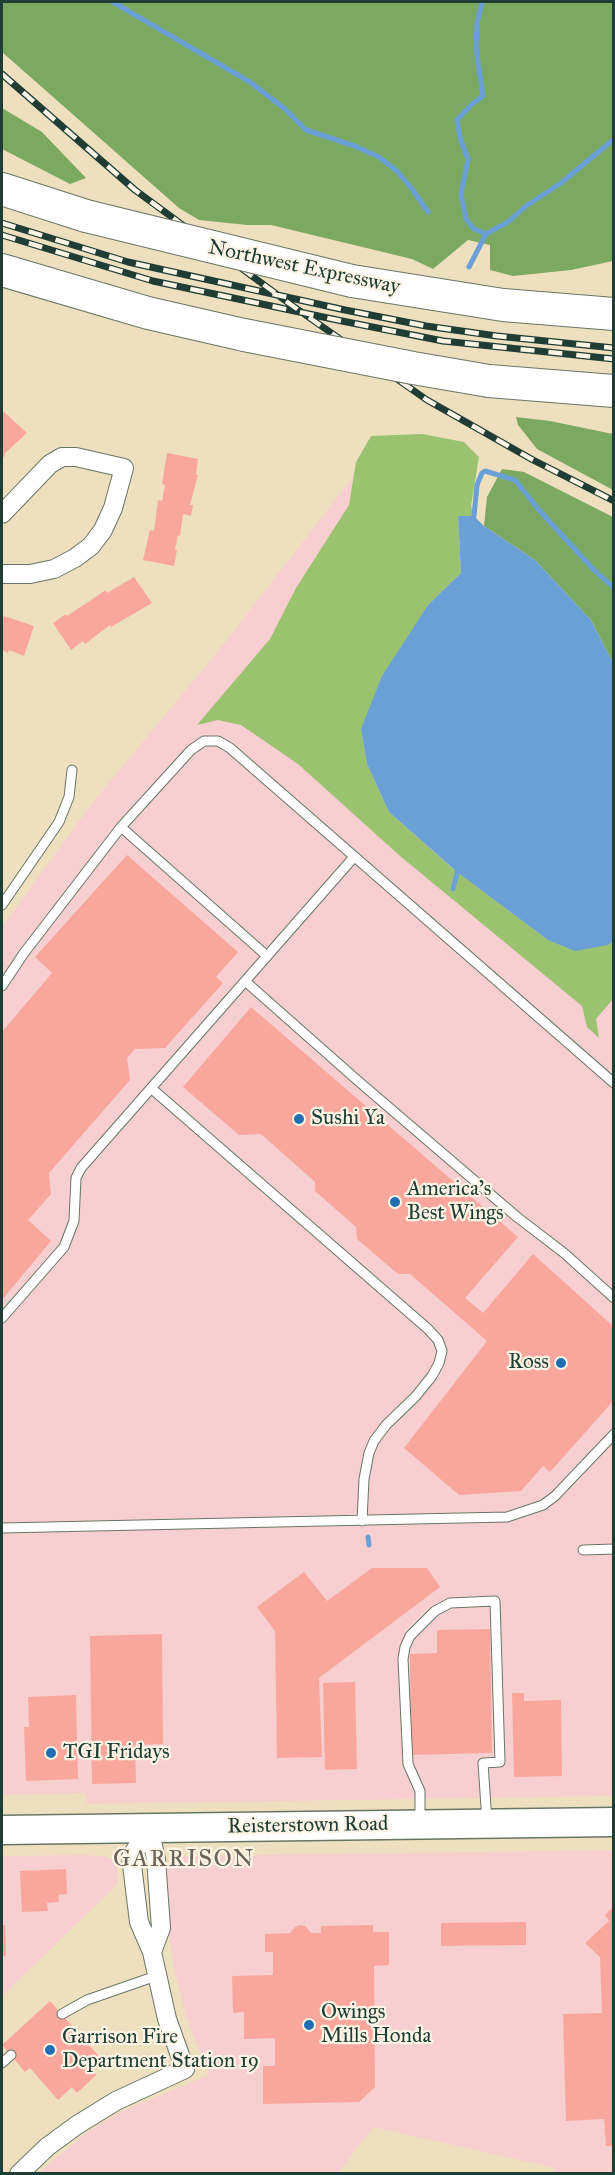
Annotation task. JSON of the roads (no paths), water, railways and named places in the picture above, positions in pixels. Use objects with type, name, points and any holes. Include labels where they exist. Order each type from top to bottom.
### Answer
[{"type":"highway","name":"Northwest Expressway","points":[[2,189],[86,216],[352,281],[503,305],[614,314]]},
{"type":"highway","points":[[2,270],[148,313],[244,335],[489,381],[614,391]]},
{"type":"main road","name":"Reisterstown Road","points":[[2,1830],[614,1822]]},
{"type":"street","points":[[2,514],[50,464],[62,457],[76,457],[124,468],[113,508],[103,530],[91,546],[54,569],[30,574],[2,574]]},
{"type":"street","points":[[19,2174],[77,2125],[116,2101],[185,2068],[167,2019],[152,1952],[139,1922],[131,1857],[149,1828]]},
{"type":"street","points":[[149,1828],[156,1859],[160,1928],[152,1952]]},
{"type":"lane","points":[[2,986],[24,953],[121,827],[191,750],[204,741],[218,741],[230,748],[614,1083]]},
{"type":"lane","points":[[2,905],[59,822],[69,797],[72,770]]},
{"type":"lane","points":[[121,827],[267,956]]},
{"type":"lane","points":[[2,1318],[67,1241],[74,1221],[76,1178],[81,1167],[354,857]]},
{"type":"lane","points":[[245,981],[395,1113],[517,1217],[564,1253],[614,1298]]},
{"type":"lane","points":[[151,1088],[438,1340],[442,1351],[432,1376],[374,1441],[364,1479],[362,1521]]},
{"type":"lane","points":[[2,1528],[507,1517],[543,1505],[555,1496],[614,1434]]},
{"type":"lane","points":[[583,1550],[614,1549]]},
{"type":"lane","points":[[420,1825],[420,1791],[408,1764],[403,1659],[405,1647],[410,1636],[435,1611],[450,1603],[495,1601],[500,1762],[483,1763],[487,1824]]},
{"type":"lane","points":[[62,2014],[87,2000],[156,1976]]},
{"type":"lane","points":[[2,2063],[10,2055]]},
{"type":"water","points":[[458,516],[474,516],[484,526],[535,560],[591,620],[613,663],[614,941],[608,945],[575,951],[548,940],[457,872],[389,812],[367,764],[361,729],[382,676],[428,605],[461,573]]},
{"type":"waterway","points":[[113,2],[250,82],[285,109],[306,130],[355,146],[379,157],[397,171],[428,212]]},
{"type":"waterway","points":[[482,2],[477,24],[476,48],[483,96],[457,120],[460,138],[468,159],[461,194],[466,219],[474,229],[486,234],[508,222],[526,206],[561,183],[614,139]]},
{"type":"waterway","points":[[469,267],[486,234]]},
{"type":"waterway","points":[[470,522],[474,516],[477,485],[482,473],[485,471],[515,480],[539,510],[594,570],[614,588]]},
{"type":"waterway","points":[[453,889],[459,865]]},
{"type":"waterway","points":[[368,1537],[369,1545]]},
{"type":"railway","points":[[2,74],[135,190],[290,304],[427,400],[533,460],[614,501]]},
{"type":"railway","points":[[2,223],[128,262],[345,310],[426,326],[614,348]]},
{"type":"railway","points":[[2,235],[153,281],[342,321],[443,341],[614,359]]},
{"type":"place","name":"Sushi Ya","points":[[299,1119]]},
{"type":"place","name":"America's Best Wings","points":[[395,1202]]},
{"type":"place","name":"Ross","points":[[561,1363]]},
{"type":"place","name":"TGI Fridays","points":[[51,1753]]},
{"type":"place","name":"Owings Mills Honda","points":[[309,2025]]},
{"type":"place","name":"Garrison Fire Department Station 19","points":[[50,2050]]},
{"type":"district","name":"GARRISON","points":[[184,1860]]}]
